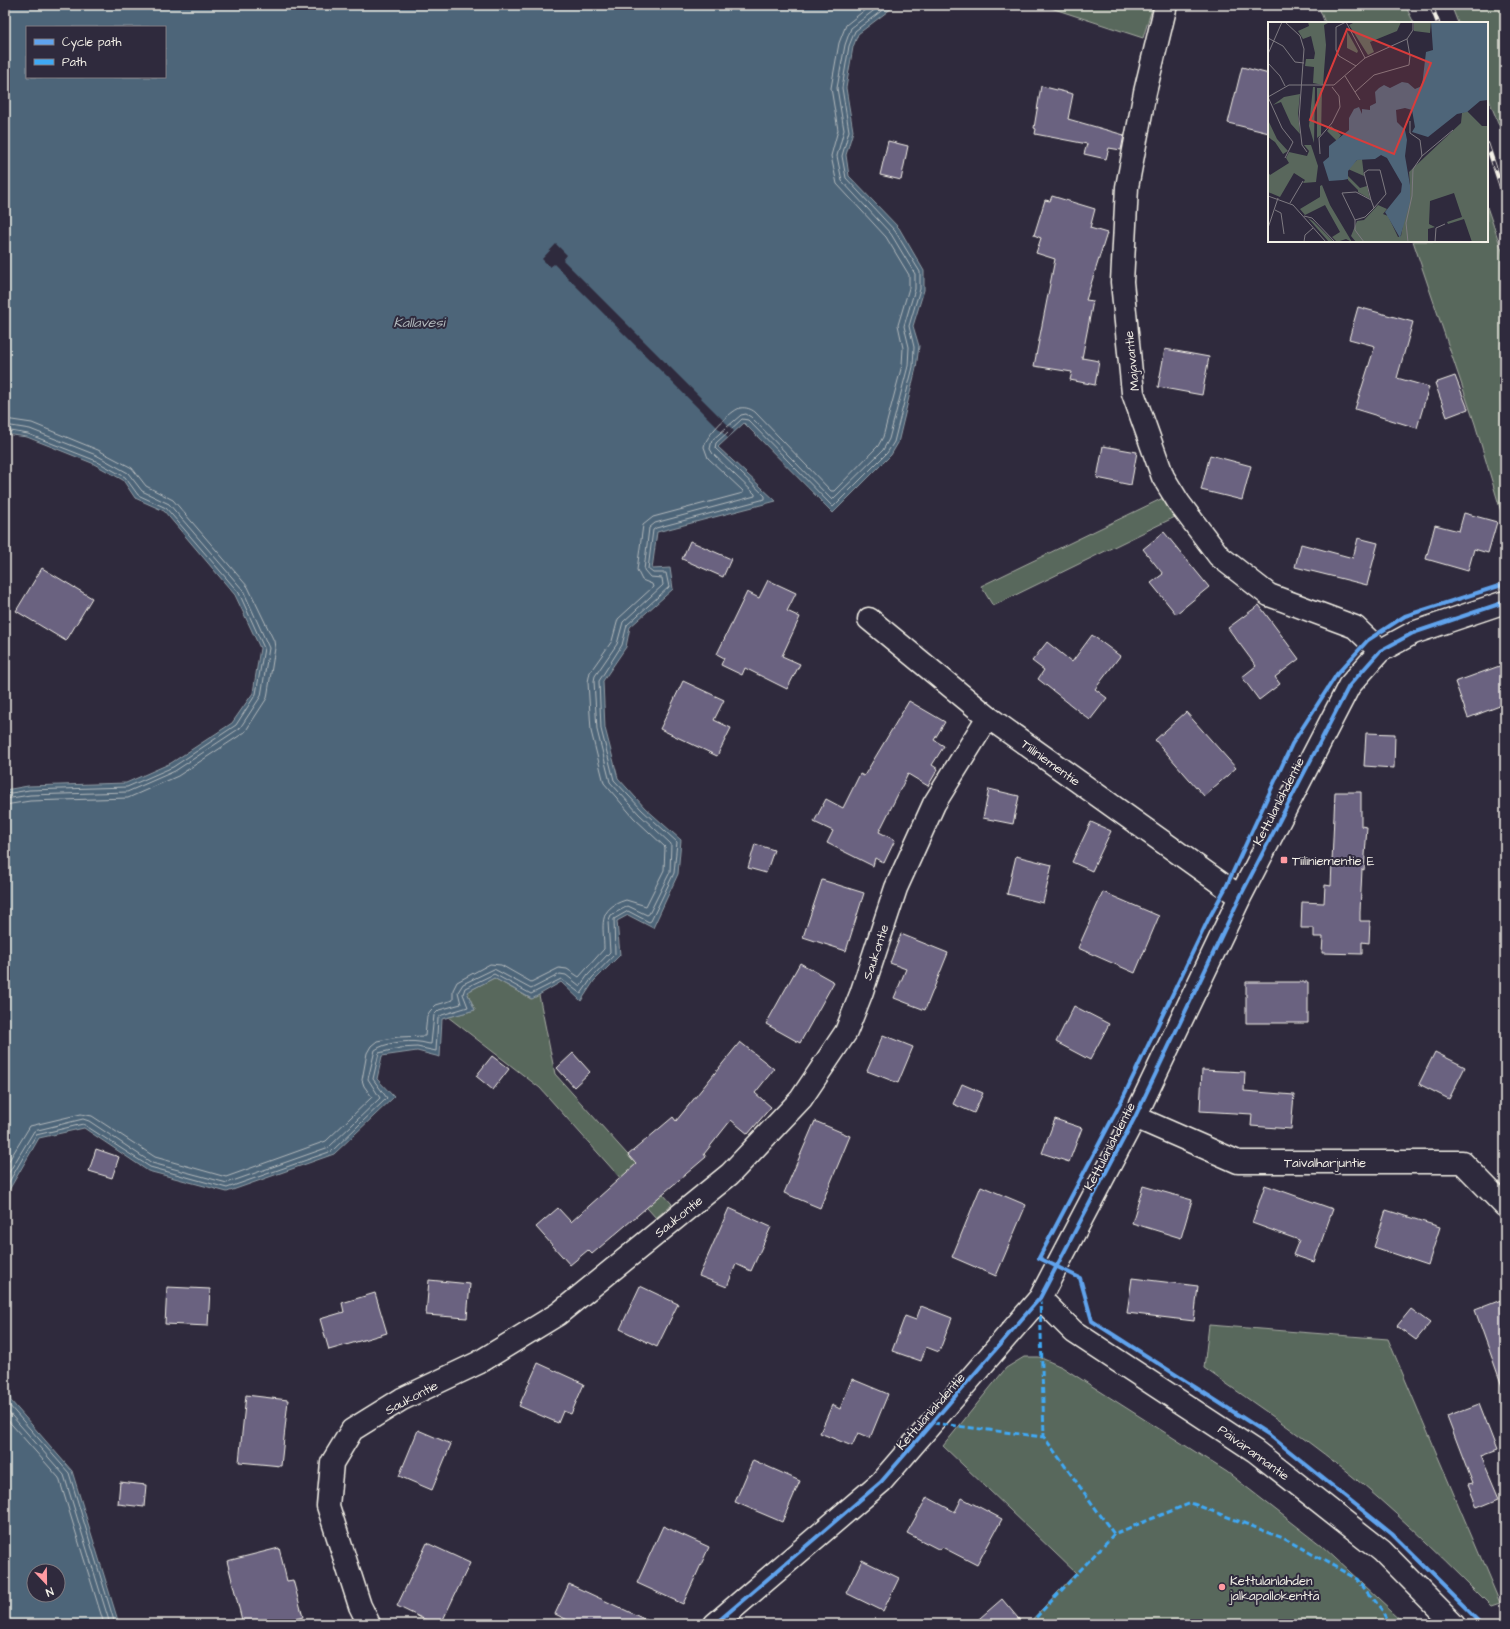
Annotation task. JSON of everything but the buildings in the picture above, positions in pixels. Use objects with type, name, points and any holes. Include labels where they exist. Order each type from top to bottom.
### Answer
[{"type":"street","name":"Majavantie","points":[[1166,5],[1145,92],[1127,187],[1122,282],[1133,393],[1163,477],[1179,503],[1219,556],[1269,595],[1355,627],[1380,651]]},
{"type":"street","name":"Kettulanlahdentie","points":[[715,1624],[881,1482],[1040,1298],[1135,1117],[1240,897],[1349,686],[1380,651],[1414,633],[1505,602]]},
{"type":"street","name":"Tiiliniementie","points":[[869,619],[988,717],[1240,897]]},
{"type":"street","name":"Saukontie","points":[[369,1624],[360,1606],[328,1506],[332,1463],[352,1430],[402,1399],[478,1363],[558,1314],[730,1174],[801,1099],[846,1032],[861,994],[899,881],[934,804],[988,717]]},
{"type":"street","name":"Taivalharjuntie","points":[[1135,1117],[1238,1162],[1462,1162],[1505,1206]]},
{"type":"street","name":"Päivärannantie","points":[[1040,1298],[1074,1332],[1255,1451],[1382,1551],[1454,1624]]},
{"type":"green space","points":[[1042,5],[1153,5],[1143,38]]},
{"type":"green space","points":[[1318,5],[1405,5],[1414,22],[1325,22]]},
{"type":"green space","points":[[1451,5],[1505,5],[1505,140],[1488,98],[1488,22],[1458,22]]},
{"type":"green space","points":[[1488,210],[1505,259],[1505,525],[1475,424],[1413,242],[1488,242]]},
{"type":"green space","points":[[1163,498],[1175,517],[993,606],[981,586]]},
{"type":"green space","points":[[494,978],[531,999],[539,995],[555,1074],[672,1204],[656,1218],[540,1088],[448,1017],[475,1010],[467,992]]},
{"type":"green space","points":[[1209,1325],[1388,1339],[1500,1603],[1491,1606],[1380,1499],[1344,1469],[1204,1368]]},
{"type":"green space","points":[[1024,1357],[1039,1357],[1062,1367],[1227,1472],[1321,1545],[1406,1624],[1028,1624],[1076,1573],[943,1446],[1006,1368]]},
{"type":"water","name":"Kallavesi","points":[[5,5],[896,5],[858,34],[853,47],[846,88],[853,131],[846,155],[849,176],[899,228],[924,271],[924,290],[913,326],[919,346],[916,368],[898,443],[891,455],[833,513],[744,423],[718,447],[776,501],[657,532],[652,569],[670,568],[673,589],[630,627],[626,647],[603,681],[605,728],[618,778],[645,808],[681,840],[678,874],[653,928],[628,915],[617,921],[620,955],[594,981],[581,1001],[561,982],[532,999],[494,978],[467,992],[475,1010],[442,1019],[440,1057],[417,1051],[382,1056],[377,1079],[394,1097],[334,1154],[227,1192],[148,1171],[84,1128],[39,1138],[5,1197],[5,790],[28,786],[126,783],[171,763],[232,723],[253,693],[260,648],[235,595],[164,511],[135,498],[123,480],[92,463],[27,437],[5,434]]},
{"type":"water","points":[[5,1348],[11,1401],[72,1471],[119,1624],[5,1624]]},
{"type":"pier","points":[[556,244],[567,255],[563,260],[734,431],[728,438],[554,264],[550,267],[542,259]]},
{"type":"railway","points":[[1431,5],[1438,22]]},
{"type":"railway","points":[[1488,147],[1505,198]]},
{"type":"marked path","points":[[1040,1298],[1044,1437],[1114,1534]]},
{"type":"marked path","points":[[933,1423],[1044,1437]]},
{"type":"marked path","points":[[1030,1624],[1114,1534],[1191,1503],[1283,1538],[1357,1579],[1392,1624]]},
{"type":"cycle path","points":[[1483,1624],[1392,1534],[1268,1434],[1092,1321],[1080,1278],[1039,1258],[1119,1106],[1208,920],[1226,887],[1292,744],[1337,674],[1368,640],[1405,616],[1505,584]]},
{"type":"cycle path","points":[[715,1624],[881,1482],[1040,1298],[1135,1117],[1240,897],[1349,686],[1380,651],[1413,633],[1505,602]]},
{"type":"place","name":"Tiiliniementie E","points":[[1284,860]]},
{"type":"place","name":"Kettulanlahden jalkapallokenttä","points":[[1222,1587]]}]
